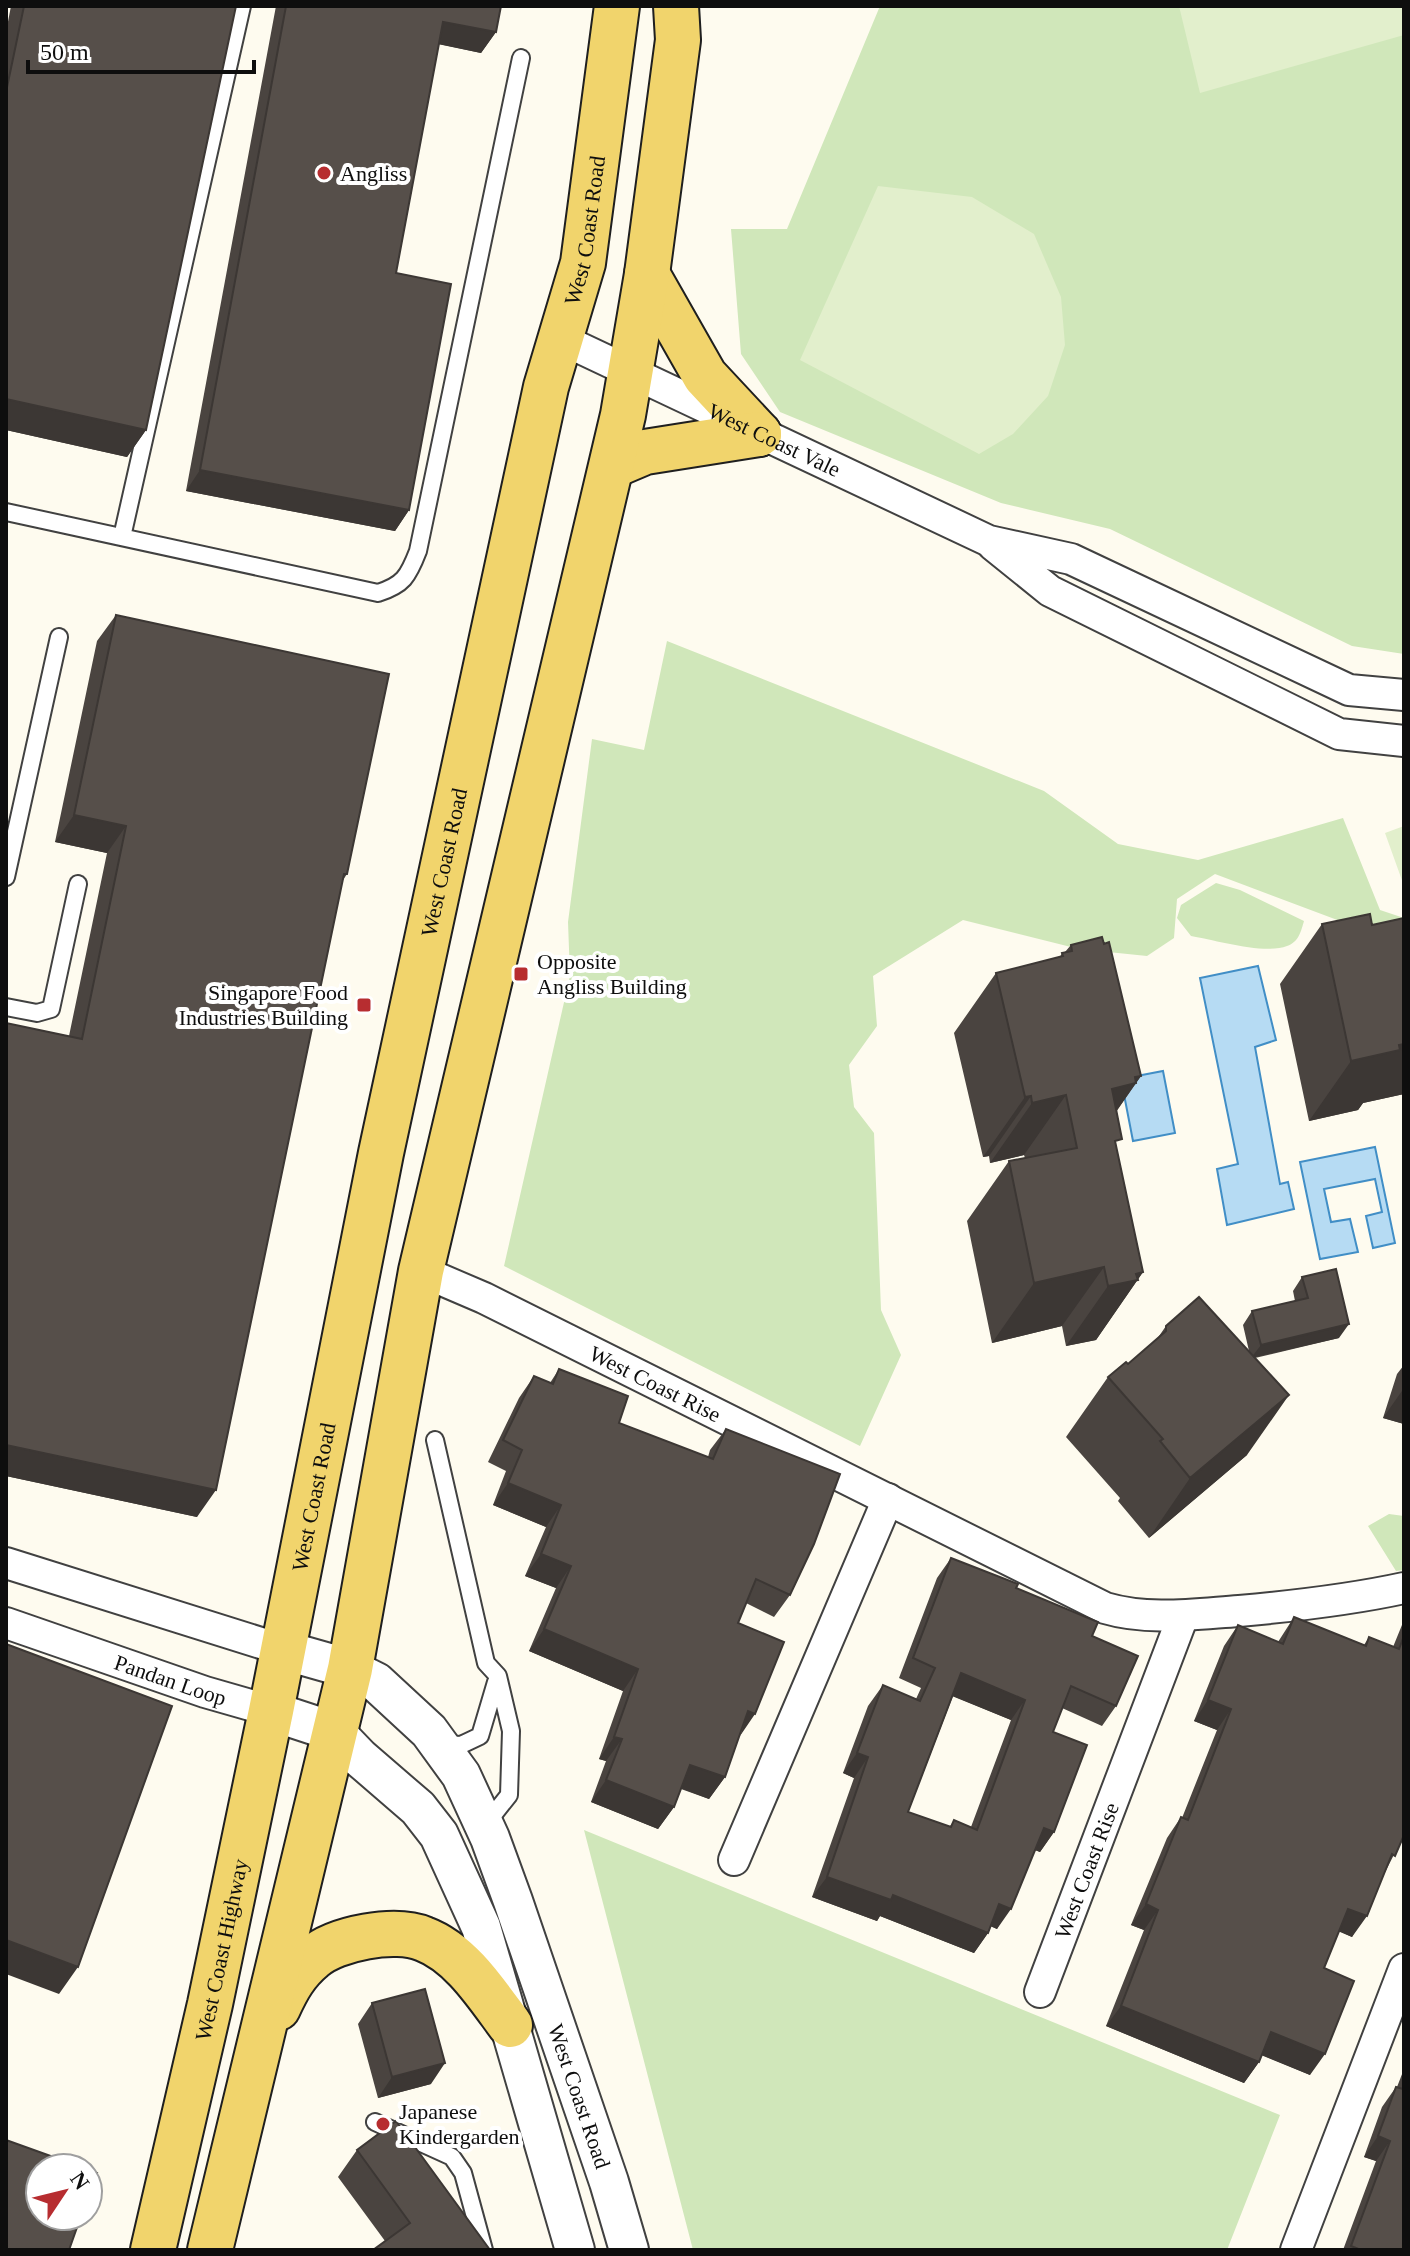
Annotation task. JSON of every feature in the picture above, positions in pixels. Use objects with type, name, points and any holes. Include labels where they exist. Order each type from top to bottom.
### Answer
[{"type":"main road","name":"West Coast Road","points":[[283,1650],[381,1153],[546,387],[583,263],[617,6]]},
{"type":"main road","points":[[210,2250],[350,1669],[421,1271],[612,466],[647,274],[678,40],[676,6]]},
{"type":"main road","points":[[647,274],[705,376],[759,434]]},
{"type":"main road","points":[[612,466],[645,452],[759,434]]},
{"type":"main road","name":"West Coast Highway","points":[[153,2250],[207,2018],[283,1650]]},
{"type":"main road","points":[[256,2052],[293,1978],[314,1956],[339,1944],[399,1933],[425,1939],[451,1956],[480,1986],[510,2025]]},
{"type":"street","name":"West Coast Vale","points":[[561,339],[989,541],[1071,559],[1349,690],[1404,695]]},
{"type":"street","name":"West Coast Vale","points":[[989,541],[1050,591],[1339,734],[1404,741]]},
{"type":"street","name":"West Coast Rise","points":[[421,1271],[484,1298],[1105,1608],[1126,1614],[1183,1616],[1326,1603],[1404,1588]]},
{"type":"street","points":[[734,1860],[888,1499]]},
{"type":"street","points":[[6,1563],[283,1650]]},
{"type":"street","name":"West Coast Rise","points":[[1040,1992],[1183,1616]]},
{"type":"street","name":"Pandan Loop","points":[[6,1623],[205,1692],[335,1732]]},
{"type":"street","name":"West Coast Road","points":[[283,1650],[350,1669],[376,1682],[429,1731],[461,1775],[485,1826],[609,2182],[629,2250]]},
{"type":"street","name":"West Coast Road","points":[[335,1732],[418,1808],[439,1835],[481,1927],[575,2250]]},
{"type":"street","points":[[1296,2250],[1404,1969]]},
{"type":"lane","points":[[122,537],[242,6]]},
{"type":"lane","points":[[6,512],[378,593],[395,587],[406,577],[418,551],[521,58]]},
{"type":"lane","points":[[6,877],[59,637]]},
{"type":"lane","points":[[6,1007],[37,1013],[51,1009],[78,884]]},
{"type":"lane","points":[[435,1440],[486,1663],[498,1676],[511,1731],[509,1795],[485,1826]]},
{"type":"lane","points":[[439,1744],[461,1745],[480,1736],[498,1676]]},
{"type":"lane","points":[[375,2122],[452,2157],[463,2173],[484,2250]]},
{"type":"green space","points":[[880,6],[1404,6],[1404,654],[1352,646],[1110,529],[1001,503],[780,412],[741,354],[731,229],[787,229]]},
{"type":"green space","points":[[1179,6],[1404,6],[1404,35],[1200,93]]},
{"type":"green space","points":[[878,186],[972,197],[1034,234],[1061,297],[1065,345],[1048,396],[1013,434],[979,454],[800,360]]},
{"type":"green space","points":[[667,641],[1044,791],[1118,844],[1198,860],[1343,818],[1380,910],[1404,918],[1404,945],[1215,874],[1177,899],[1174,938],[1147,956],[1079,949],[963,920],[873,976],[877,1026],[849,1065],[854,1107],[874,1133],[881,1310],[901,1355],[860,1446],[504,1266],[570,976],[568,922],[592,739],[644,750]]},
{"type":"green space","points":[[1404,826],[1404,886],[1385,833]]},
{"type":"green space","points":[[1216,883],[1240,890],[1304,921],[1297,939],[1287,946],[1266,949],[1191,936],[1177,918],[1181,905]]},
{"type":"green space","points":[[1389,1514],[1404,1516],[1404,1570],[1396,1571],[1368,1526]]},
{"type":"green space","points":[[584,1830],[1280,2115],[1227,2250],[693,2250]]},
{"type":"water","points":[[1258,966],[1276,1040],[1255,1047],[1280,1184],[1288,1182],[1294,1209],[1227,1225],[1217,1169],[1238,1164],[1200,978]]},
{"type":"water","points":[[1163,1071],[1175,1133],[1133,1141],[1121,1079]]},
{"type":"water","points":[[1375,1147],[1395,1243],[1373,1248],[1366,1216],[1382,1212],[1375,1179],[1324,1189],[1331,1222],[1350,1219],[1358,1252],[1320,1259],[1300,1162]]},
{"type":"building","points":[[24,6],[236,6],[146,430],[6,399],[6,92]]},
{"type":"building","name":"Angliss","points":[[286,6],[501,6],[496,32],[443,22],[396,273],[451,284],[409,510],[200,470]]},
{"type":"building","points":[[116,615],[389,674],[347,874],[344,874],[216,1490],[6,1445],[6,1023],[82,1039],[126,826],[74,815]]},
{"type":"building","points":[[1370,914],[1372,925],[1404,918],[1404,1044],[1399,1045],[1400,1050],[1351,1061],[1322,924]]},
{"type":"building","points":[[1102,937],[1104,944],[1109,942],[1141,1076],[1135,1077],[1136,1083],[1112,1089],[1122,1139],[1115,1141],[1143,1272],[1136,1274],[1138,1280],[1108,1286],[1104,1267],[1034,1283],[1009,1161],[1077,1148],[1066,1095],[1032,1103],[1031,1096],[1025,1097],[996,973],[1063,956],[1062,953],[1072,951],[1071,945]]},
{"type":"building","points":[[1336,1269],[1349,1324],[1261,1345],[1252,1311],[1308,1298],[1302,1277]]},
{"type":"building","points":[[1199,1297],[1289,1395],[1190,1478],[1160,1441],[1163,1439],[1108,1377],[1166,1331],[1166,1326]]},
{"type":"building","points":[[559,1369],[628,1396],[619,1423],[713,1459],[726,1429],[840,1474],[814,1544],[790,1595],[756,1579],[738,1623],[784,1642],[755,1714],[748,1711],[725,1777],[690,1765],[674,1807],[606,1780],[622,1739],[614,1737],[638,1669],[544,1629],[571,1566],[541,1554],[561,1505],[508,1483],[522,1450],[503,1440],[534,1376],[553,1384]]},
{"type":"building","points":[[951,1558],[1018,1584],[1016,1588],[1098,1622],[1092,1636],[1138,1656],[1116,1706],[1071,1686],[1053,1732],[1087,1745],[1054,1832],[1044,1828],[1011,1909],[999,1904],[988,1933],[893,1895],[891,1900],[827,1877],[868,1757],[857,1753],[883,1685],[920,1701],[935,1668],[913,1658]],"holes":[[[961,1673],[1025,1700],[977,1830],[954,1820],[951,1827],[908,1812]]]},
{"type":"building","points":[[1294,1617],[1366,1646],[1369,1637],[1399,1649],[1404,1636],[1404,1835],[1395,1856],[1392,1854],[1367,1916],[1348,1909],[1324,1968],[1354,1981],[1325,2054],[1271,2032],[1259,2062],[1121,2006],[1158,1910],[1146,1904],[1181,1817],[1188,1820],[1231,1709],[1208,1700],[1238,1625],[1283,1644]]},
{"type":"building","points":[[6,1644],[172,1706],[78,1967],[6,1940]]},
{"type":"building","points":[[425,1989],[445,2063],[392,2077],[372,2003]]},
{"type":"building","points":[[1396,2087],[1404,2087],[1404,2250],[1361,2250],[1351,2246],[1390,2141],[1378,2136]]},
{"type":"building","points":[[396,2121],[490,2250],[373,2250],[410,2223],[357,2150]]},
{"type":"building","points":[[6,2140],[39,2152],[24,2152],[24,2232],[75,2232],[69,2250],[6,2250]]},
{"type":"place","name":"Angliss","points":[[324,173]]},
{"type":"place","name":"Opposite Angliss Building","points":[[521,974]]},
{"type":"place","name":"Singapore Food Industries Building","points":[[364,1005]]},
{"type":"place","name":"Japanese Kindergarden","points":[[383,2124]]}]
